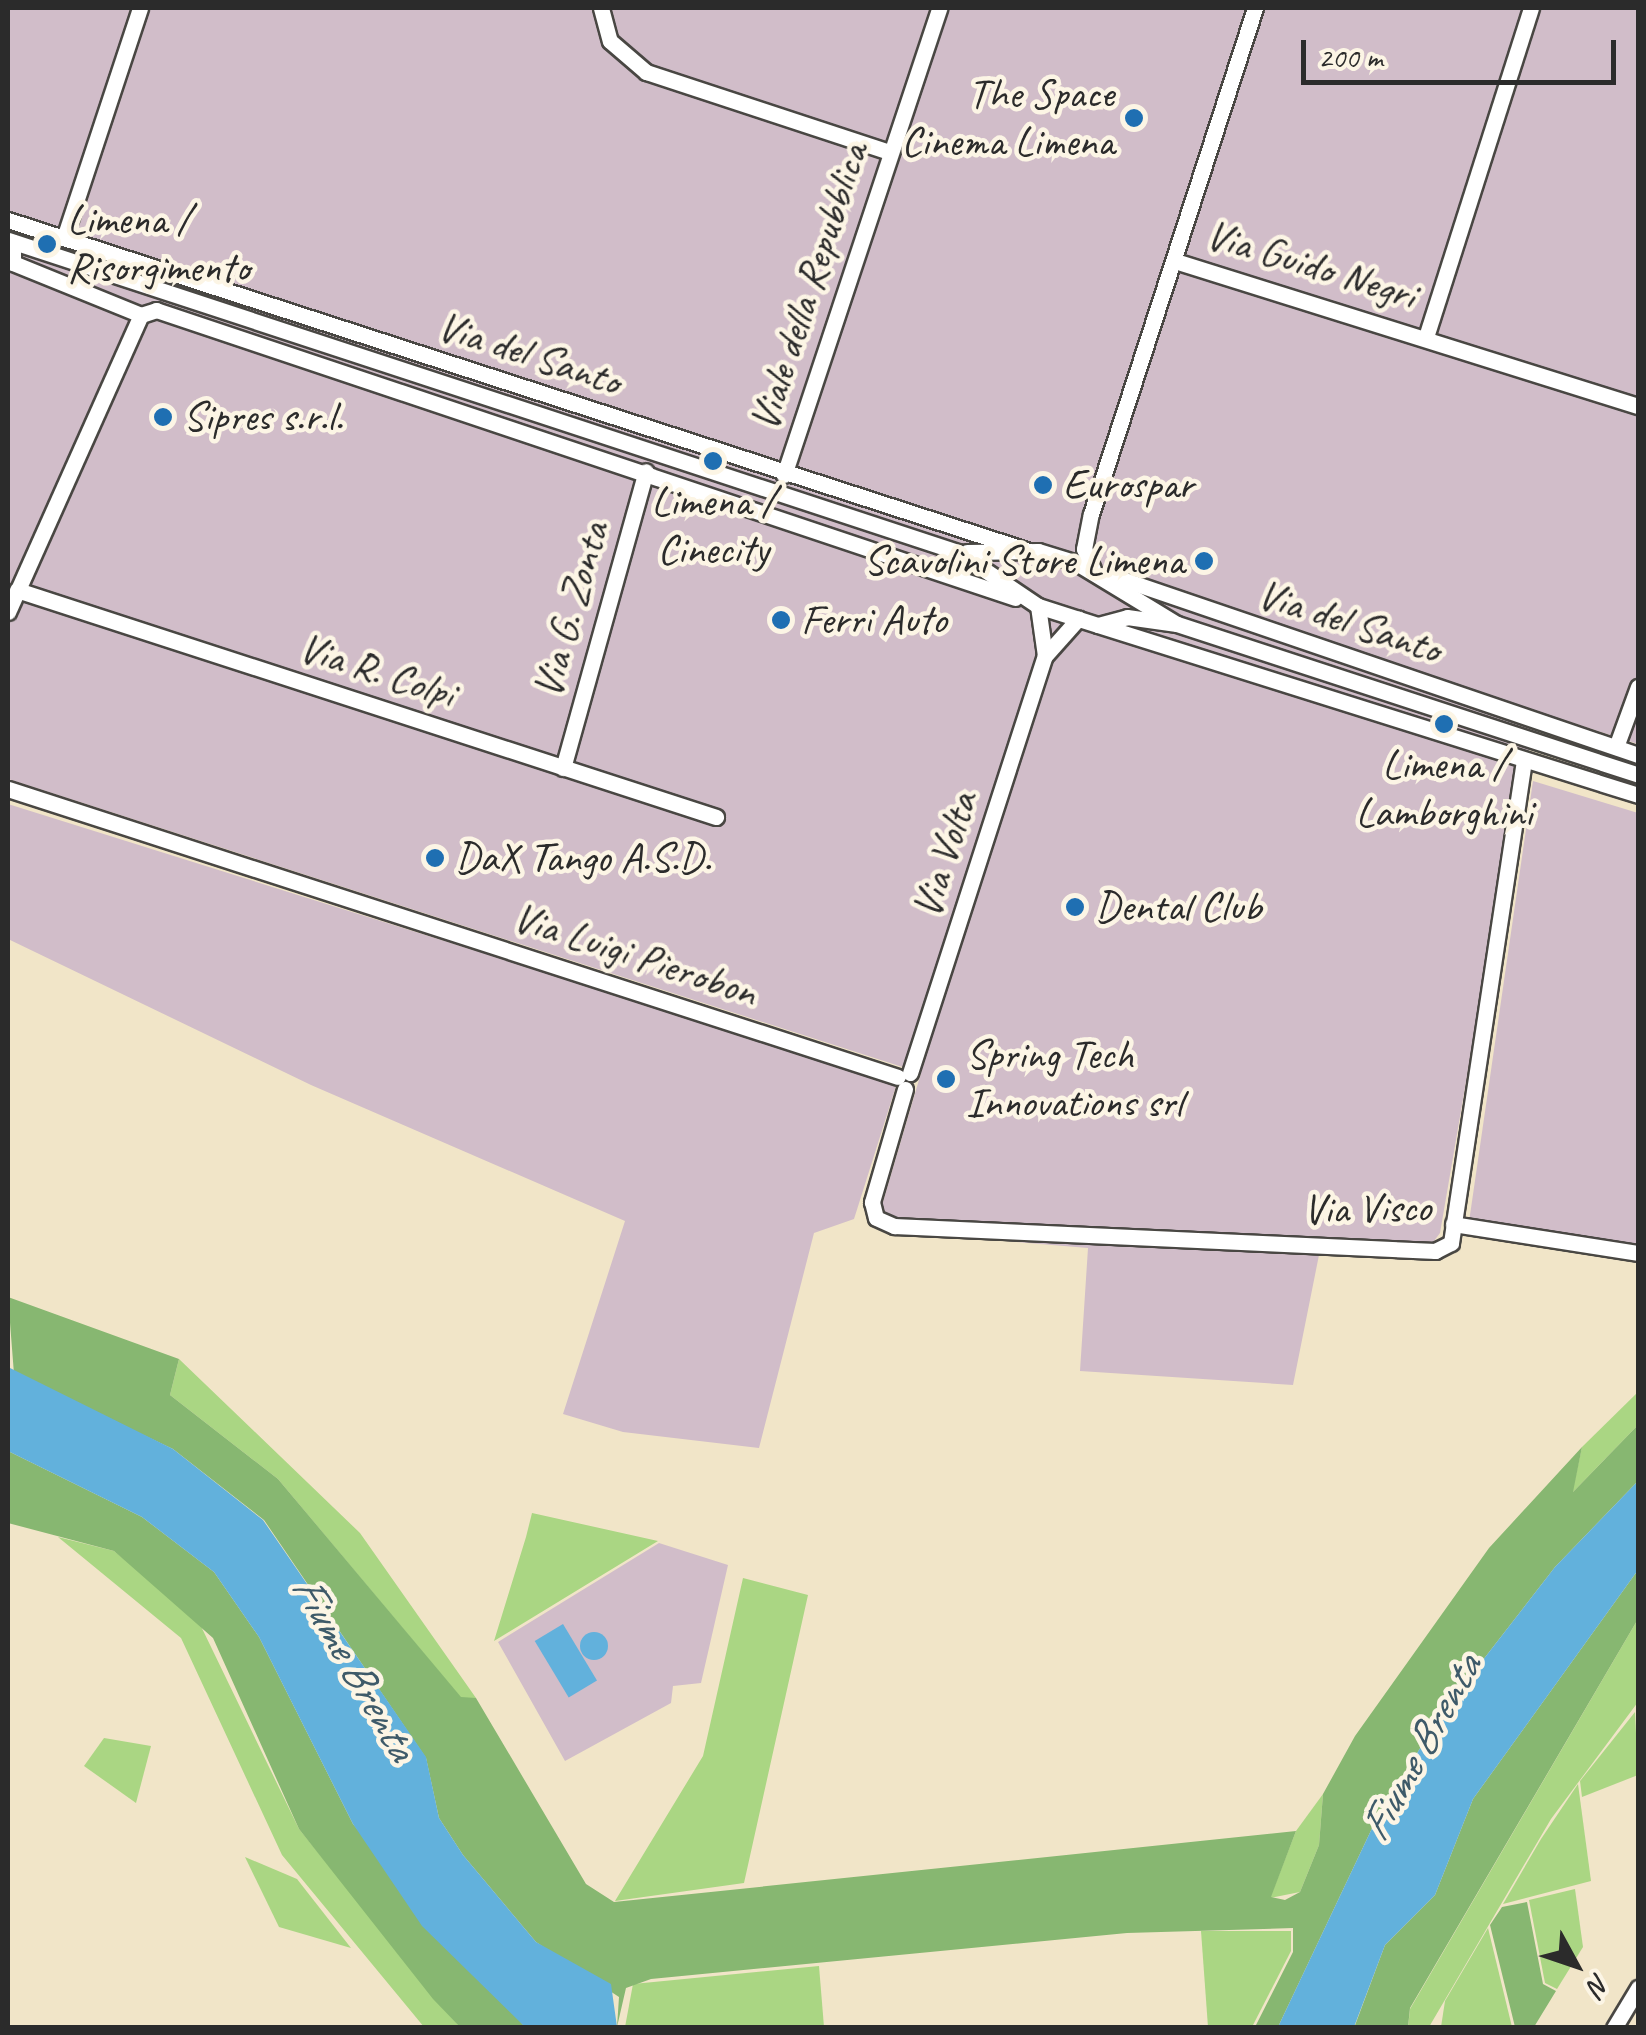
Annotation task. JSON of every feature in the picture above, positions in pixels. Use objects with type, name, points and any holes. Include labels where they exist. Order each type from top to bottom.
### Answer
[{"type":"street","points":[[64,238],[140,8]]},
{"type":"street","points":[[601,8],[610,41],[646,72],[890,152]]},
{"type":"street","name":"Viale della Repubblica","points":[[784,474],[939,8]]},
{"type":"street","points":[[1100,572],[1084,549],[1091,514],[1256,8]]},
{"type":"street","points":[[1426,337],[1531,8]]},
{"type":"street","name":"Via del Santo","points":[[8,220],[1021,554]]},
{"type":"street","points":[[10,241],[958,552],[1004,579],[1019,600]]},
{"type":"street","name":"Via del Santo","points":[[10,241],[13,264],[142,314],[156,310],[646,471],[1019,600],[1524,761]]},
{"type":"street","name":"Via Guido Negri","points":[[1175,261],[1638,406]]},
{"type":"street","points":[[8,612],[142,314]]},
{"type":"street","name":"Via del Santo","points":[[476,416],[483,397]]},
{"type":"street","name":"Via G. Zonta","points":[[563,768],[646,471]]},
{"type":"street","points":[[805,525],[811,504]]},
{"type":"street","points":[[1050,555],[1073,545],[1091,514]]},
{"type":"street","name":"Via del Santo","points":[[958,552],[1050,555],[1181,604],[1638,755]]},
{"type":"street","points":[[1004,579],[1021,554]]},
{"type":"street","name":"Via del Santo","points":[[1100,572],[1124,592],[1177,624]]},
{"type":"street","name":"Via R. Colpi","points":[[17,590],[716,817]]},
{"type":"street","points":[[1116,618],[1124,592]]},
{"type":"street","points":[[1038,606],[1045,656]]},
{"type":"street","points":[[1098,625],[1116,618],[1177,624],[1638,775]]},
{"type":"street","points":[[1045,656],[1078,619]]},
{"type":"street","name":"Via Volta","points":[[872,1202],[904,1080],[1045,656]]},
{"type":"street","points":[[1616,747],[1638,687]]},
{"type":"street","points":[[1490,726],[1496,706]]},
{"type":"street","points":[[1524,761],[1638,796]]},
{"type":"street","name":"Via Visco","points":[[872,1202],[876,1218],[904,1228],[1435,1251],[1451,1243],[1524,761]]},
{"type":"street","name":"Via Luigi Pierobon","points":[[8,789],[904,1080]]},
{"type":"street","points":[[1453,1224],[1638,1253]]},
{"type":"street","points":[[1614,2028],[1638,1988]]},
{"type":"shaded area","points":[[8,8],[1638,8],[1638,744],[1545,714],[1519,773],[1440,1233],[1422,1257],[1319,1255],[1293,1385],[1080,1371],[1088,1248],[886,1231],[882,1205],[921,1073],[8,779]]},
{"type":"shaded area","points":[[1533,781],[1638,813],[1638,1250],[1469,1222]]},
{"type":"shaded area","points":[[8,804],[897,1083],[854,1219],[814,1233],[759,1448],[623,1432],[563,1414],[625,1221],[311,1085],[8,939]]},
{"type":"shaded area","points":[[659,1543],[728,1565],[701,1683],[673,1686],[671,1703],[565,1761],[498,1642]]},
{"type":"green space","points":[[8,1297],[179,1359],[170,1395],[278,1479],[461,1697],[476,1698],[586,1884],[614,1902],[1296,1831],[1271,1897],[1285,1900],[1300,1892],[1319,1845],[1323,1794],[1355,1736],[1489,1548],[1582,1447],[1573,1492],[1638,1425],[1638,1481],[1555,1567],[1441,1714],[1375,1822],[1278,2027],[1255,2027],[1293,1952],[1293,1928],[1127,1933],[651,1979],[626,1988],[617,2027],[619,1997],[536,1942],[463,1855],[439,1818],[426,1758],[264,1520],[173,1449],[14,1374]]},
{"type":"green space","points":[[179,1359],[360,1533],[476,1698],[461,1698],[278,1479],[170,1395]]},
{"type":"green space","points":[[1638,1392],[1638,1425],[1572,1493],[1582,1447]]},
{"type":"green space","points":[[8,1451],[142,1517],[214,1572],[259,1637],[353,1824],[525,2027],[460,2027],[433,1999],[299,1829],[213,1638],[114,1551],[8,1523]]},
{"type":"green space","points":[[532,1513],[658,1541],[494,1641],[526,1537]]},
{"type":"green space","points":[[58,1537],[114,1551],[197,1618],[299,1829],[460,2027],[424,2027],[282,1855],[181,1638]]},
{"type":"green space","points":[[1638,1570],[1638,1619],[1410,2008],[1408,2027],[1354,2028],[1385,1945],[1435,1895],[1473,1799]]},
{"type":"green space","points":[[743,1578],[808,1595],[744,1883],[615,1901],[703,1756]]},
{"type":"green space","points":[[1638,1619],[1638,1702],[1551,1819],[1429,2027],[1408,2028],[1410,2009]]},
{"type":"green space","points":[[1635,1712],[1638,1775],[1582,1797],[1580,1781]]},
{"type":"green space","points":[[104,1738],[151,1746],[136,1803],[84,1766]]},
{"type":"green space","points":[[1578,1784],[1591,1881],[1503,1904],[1541,1839]]},
{"type":"green space","points":[[1323,1794],[1319,1845],[1300,1892],[1270,1898],[1296,1831]]},
{"type":"green space","points":[[245,1857],[297,1879],[351,1948],[279,1927]]},
{"type":"green space","points":[[1575,1889],[1583,1947],[1557,1989],[1545,1983],[1529,1900]]},
{"type":"green space","points":[[1527,1902],[1543,1984],[1556,1991],[1534,2027],[1515,2027],[1490,1925],[1502,1907]]},
{"type":"green space","points":[[1488,1928],[1512,2027],[1441,2027],[1445,2001]]},
{"type":"green space","points":[[1201,1931],[1291,1931],[1291,1951],[1252,2027],[1208,2027]]},
{"type":"green space","points":[[819,1966],[824,2027],[625,2027],[633,1984]]},
{"type":"water","name":"Fiume Brenta","points":[[8,1367],[173,1449],[263,1520],[426,1757],[439,1818],[463,1855],[536,1942],[611,1984],[617,2027],[525,2027],[422,1926],[353,1824],[259,1637],[214,1572],[142,1517],[8,1451]]},
{"type":"water","points":[[1638,1481],[1638,1570],[1473,1799],[1435,1895],[1385,1945],[1354,2027],[1278,2027],[1375,1822],[1441,1714],[1555,1567]]},
{"type":"water","points":[[563,1624],[597,1681],[569,1698],[535,1641]]},
{"type":"water","points":[[594,1632],[604,1636],[608,1646],[604,1656],[594,1660],[584,1656],[580,1646],[584,1636]]},
{"type":"place","name":"The Space Cinema Limena","points":[[1134,118]]},
{"type":"place","name":"Limena / Risorgimento","points":[[47,244]]},
{"type":"place","name":"Sipres s.r.l.","points":[[163,417]]},
{"type":"place","name":"Limena / Cinecity","points":[[713,461]]},
{"type":"place","name":"Eurospar","points":[[1043,485]]},
{"type":"place","name":"Scavolini Store Limena","points":[[1204,561]]},
{"type":"place","name":"Ferri Auto","points":[[781,620]]},
{"type":"place","name":"Limena / Lamborghini","points":[[1444,724]]},
{"type":"place","name":"DaX Tango A.S.D.","points":[[435,858]]},
{"type":"place","name":"Dental Club","points":[[1075,907]]},
{"type":"place","name":"Spring Tech Innovations srl","points":[[946,1079]]}]
